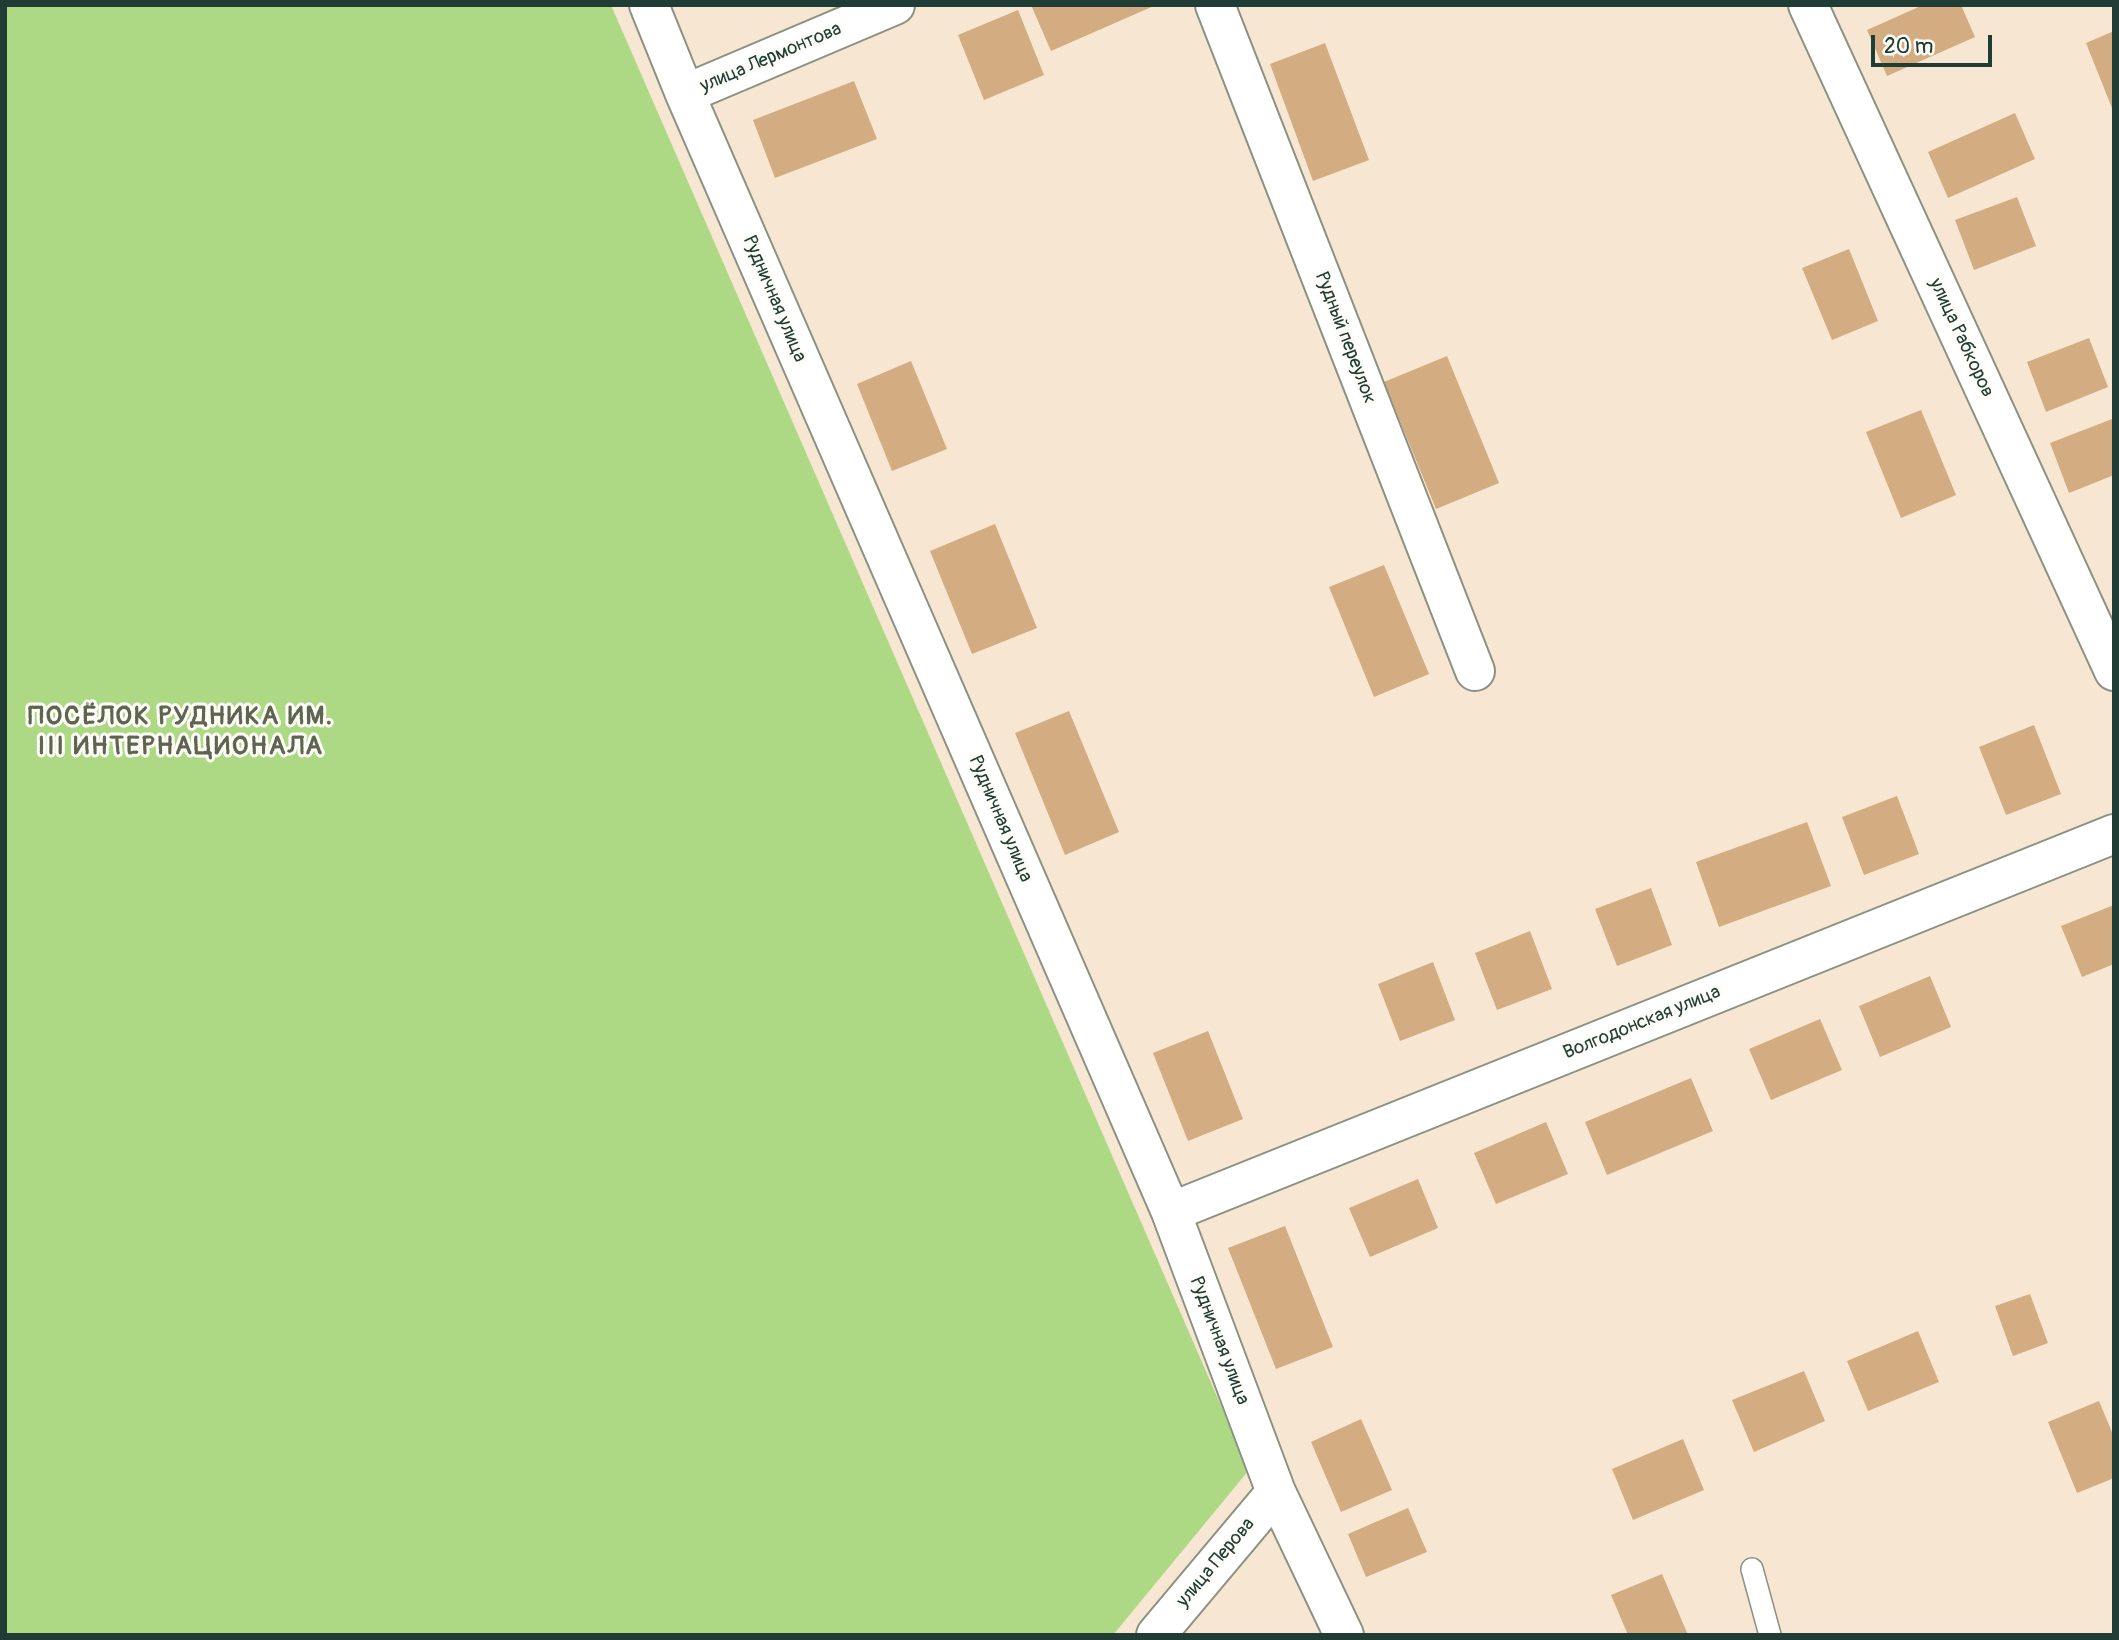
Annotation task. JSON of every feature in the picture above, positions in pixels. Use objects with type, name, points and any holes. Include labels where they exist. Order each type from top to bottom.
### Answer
[{"type":"street","name":"Рудничная улица","points":[[649,5],[685,94],[1171,1212],[1276,1492],[1344,1635]]},
{"type":"street","name":"улица Лермонтова","points":[[685,94],[895,5]]},
{"type":"street","name":"Рудный переулок","points":[[1215,5],[1475,671]]},
{"type":"street","name":"улица Рабкоров","points":[[1808,5],[2114,671]]},
{"type":"street","name":"Волгодонская улица","points":[[1171,1212],[2114,834]]},
{"type":"street","name":"улица Перова","points":[[1156,1635],[1276,1492]]},
{"type":"lane","points":[[1752,1569],[1770,1635]]},
{"type":"green space","points":[[5,5],[611,5],[1249,1470],[1113,1635],[5,1635]]},
{"type":"building","points":[[1031,5],[1156,5],[1051,51]]},
{"type":"building","points":[[1923,5],[1961,5],[1975,37],[1887,76],[1867,30]]},
{"type":"building","points":[[1018,10],[1044,75],[984,100],[958,35]]},
{"type":"building","points":[[2114,31],[2114,107],[2112,108],[2086,43]]},
{"type":"building","points":[[1325,43],[1369,160],[1313,181],[1270,64]]},
{"type":"building","points":[[854,81],[877,139],[775,178],[753,120]]},
{"type":"building","points":[[2015,113],[2035,159],[1948,198],[1928,152]]},
{"type":"building","points":[[2017,197],[2036,246],[1974,270],[1955,220]]},
{"type":"building","points":[[1849,249],[1878,321],[1832,340],[1802,268]]},
{"type":"building","points":[[2089,338],[2108,387],[2046,412],[2027,362]]},
{"type":"building","points":[[1447,356],[1499,483],[1436,509],[1384,382]]},
{"type":"building","points":[[911,361],[947,449],[892,471],[857,384]]},
{"type":"building","points":[[1921,410],[1956,495],[1901,518],[1866,432]]},
{"type":"building","points":[[2112,419],[2114,475],[2069,493],[2050,443]]},
{"type":"building","points":[[995,524],[1037,628],[972,654],[930,551]]},
{"type":"building","points":[[1384,565],[1429,674],[1374,697],[1329,587]]},
{"type":"building","points":[[1069,711],[1119,832],[1065,855],[1015,733]]},
{"type":"building","points":[[2034,725],[2061,794],[2006,815],[1979,747]]},
{"type":"building","points":[[1897,796],[1919,854],[1864,875],[1842,817]]},
{"type":"building","points":[[1807,822],[1831,886],[1719,927],[1696,862]]},
{"type":"building","points":[[1651,888],[1672,945],[1617,966],[1595,909]]},
{"type":"building","points":[[2114,905],[2114,964],[2082,977],[2061,926]]},
{"type":"building","points":[[1530,931],[1552,989],[1497,1010],[1475,953]]},
{"type":"building","points":[[1433,962],[1455,1020],[1400,1041],[1378,984]]},
{"type":"building","points":[[1930,976],[1951,1027],[1880,1057],[1859,1006]]},
{"type":"building","points":[[1820,1019],[1842,1070],[1771,1100],[1749,1049]]},
{"type":"building","points":[[1208,1031],[1243,1119],[1188,1141],[1153,1053]]},
{"type":"building","points":[[1691,1078],[1713,1131],[1607,1175],[1585,1122]]},
{"type":"building","points":[[1546,1122],[1568,1174],[1496,1204],[1474,1153]]},
{"type":"building","points":[[1418,1179],[1438,1228],[1370,1257],[1349,1208]]},
{"type":"building","points":[[1285,1226],[1333,1347],[1276,1369],[1228,1248]]},
{"type":"building","points":[[2030,1294],[2048,1343],[2013,1356],[1995,1306]]},
{"type":"building","points":[[1918,1331],[1939,1382],[1868,1411],[1847,1361]]},
{"type":"building","points":[[1804,1371],[1825,1421],[1754,1452],[1732,1400]]},
{"type":"building","points":[[2099,1401],[2114,1437],[2114,1478],[2077,1493],[2048,1422]]},
{"type":"building","points":[[1361,1419],[1392,1490],[1341,1512],[1311,1442]]},
{"type":"building","points":[[1683,1439],[1704,1490],[1633,1520],[1612,1469]]},
{"type":"building","points":[[1408,1508],[1427,1552],[1366,1577],[1348,1534]]},
{"type":"building","points":[[1662,1574],[1688,1635],[1628,1635],[1611,1595]]},
{"type":"district","name":"ПОСЁЛОК РУДНИКА ИМ. III ИНТЕРНАЦИОНАЛА","points":[[181,732]]}]
